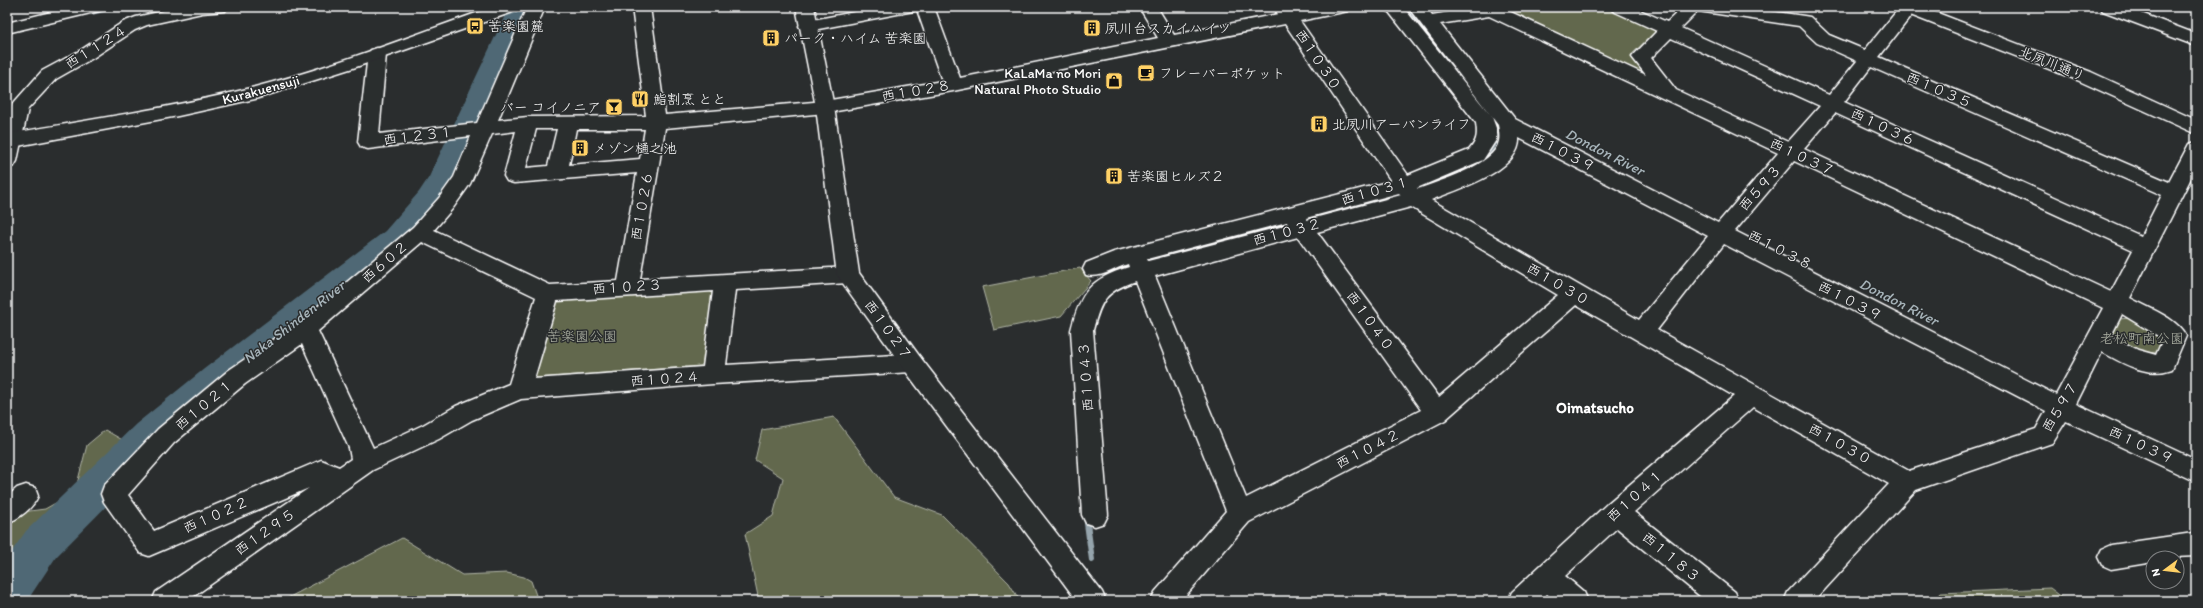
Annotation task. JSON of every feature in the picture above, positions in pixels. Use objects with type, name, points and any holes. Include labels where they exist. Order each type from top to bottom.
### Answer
[{"type":"street","points":[[7,28],[93,7]]},
{"type":"street","name":"西１１２４","points":[[7,161],[9,140],[19,107],[49,75],[87,54],[129,26],[142,21],[202,8],[219,7]]},
{"type":"street","name":"西６０２","points":[[306,329],[420,232],[446,203],[463,179],[536,7]]},
{"type":"street","name":"西１０２６","points":[[628,287],[656,122],[641,7]]},
{"type":"street","points":[[807,16],[908,7]]},
{"type":"street","points":[[925,7],[953,85]]},
{"type":"street","points":[[1148,7],[1168,41]]},
{"type":"street","name":"西１０２８","points":[[485,127],[528,123],[656,122],[825,106],[953,85],[1168,41],[1285,12],[1342,7]]},
{"type":"street","name":"西１０３１","points":[[1394,7],[1485,122],[1488,136],[1484,146],[1476,155],[1409,192]]},
{"type":"street","name":"西１０３６","points":[[1619,7],[2146,247]]},
{"type":"street","points":[[1671,96],[1641,57],[1693,7]]},
{"type":"street","name":"西１０３５","points":[[1702,7],[1804,21],[1823,39],[2174,192]]},
{"type":"street","name":"西５９３","points":[[1642,332],[1725,228],[1832,104],[1908,7]]},
{"type":"street","name":"北夙川通り","points":[[1908,7],[2084,76],[2196,128]]},
{"type":"street","points":[[2109,7],[2196,40]]},
{"type":"street","name":"Kurakuensuji","points":[[9,140],[178,110],[255,93],[377,54],[508,8]]},
{"type":"street","points":[[1422,14],[1492,8]]},
{"type":"street","name":"西１０３７","points":[[1492,8],[1671,96],[2116,302],[2159,324],[2175,336],[2164,363],[2159,365],[2145,362],[2097,339]]},
{"type":"street","name":"西１０３０","points":[[1285,12],[1409,192],[1574,294],[1907,482]]},
{"type":"street","points":[[7,13],[27,23]]},
{"type":"street","points":[[1422,14],[1508,124]]},
{"type":"street","name":"西１０２７","points":[[807,16],[825,106],[848,275],[912,363],[1093,601]]},
{"type":"street","name":"西１２３１","points":[[377,54],[368,142],[485,127]]},
{"type":"street","points":[[1492,102],[1725,228]]},
{"type":"street","points":[[558,172],[568,122]]},
{"type":"street","points":[[528,123],[514,176],[649,165]]},
{"type":"street","name":"西１０３２","points":[[1138,262],[1409,192],[1488,168],[1502,156],[1509,141],[1508,124]]},
{"type":"street","name":"西１０３９","points":[[1508,124],[1725,228],[1818,285],[2065,402],[2196,471]]},
{"type":"street","name":"西５９７","points":[[1797,601],[1907,482],[2044,436],[2065,402],[2196,149]]},
{"type":"street","name":"西１０４０","points":[[1296,220],[1437,413]]},
{"type":"street","name":"西１０２３","points":[[420,232],[548,293],[848,275]]},
{"type":"street","points":[[1094,269],[1114,260],[1138,262],[1240,514]]},
{"type":"street","name":"西１０４３","points":[[1095,515],[1082,330],[1087,308],[1101,290],[1138,262]]},
{"type":"street","points":[[713,375],[725,282]]},
{"type":"street","points":[[306,329],[361,448],[364,463],[431,432],[464,413],[519,390],[548,293]]},
{"type":"street","name":"西１０４２","points":[[1164,601],[1240,514],[1437,413],[1574,294]]},
{"type":"street","name":"西１０２１","points":[[113,494],[166,436],[237,377],[306,329]]},
{"type":"street","name":"西１０２４","points":[[519,390],[713,375],[912,363]]},
{"type":"street","name":"西１０４１","points":[[1521,601],[1616,512],[1752,394]]},
{"type":"street","name":"西１２９５","points":[[165,601],[364,463]]},
{"type":"street","name":"西１０２２","points":[[113,494],[149,545],[321,471],[342,479]]},
{"type":"street","points":[[7,512],[26,496]]},
{"type":"street","name":"西１１８３","points":[[1616,512],[1726,601]]},
{"type":"street","points":[[2111,557],[2193,544],[2196,545]]},
{"type":"street","points":[[1548,577],[1575,601]]},
{"type":"green space","points":[[1499,7],[1613,7],[1657,30],[1631,55],[1650,77],[1644,79]]},
{"type":"green space","points":[[1080,268],[1091,281],[1061,316],[994,330],[982,287]]},
{"type":"green space","name":"苦楽園公園","points":[[711,291],[717,295],[707,361],[700,366],[537,378],[532,373],[549,305],[558,298]]},
{"type":"green space","name":"老松町南公園","points":[[2131,318],[2154,328],[2164,341],[2157,352],[2149,353],[2131,349],[2121,342],[2112,331],[2118,319]]},
{"type":"green space","points":[[834,417],[894,497],[942,515],[1009,583],[1020,601],[759,601],[745,534],[773,516],[783,478],[755,460],[762,430]]},
{"type":"green space","points":[[105,430],[133,446],[43,529],[7,571],[7,514],[45,509],[75,492],[87,445]]},
{"type":"green space","points":[[402,538],[462,575],[507,573],[524,577],[531,581],[538,601],[282,601]]},
{"type":"green space","points":[[2050,588],[2067,601],[1933,601],[1941,593]]},
{"type":"waterway","points":[[92,12],[113,7]]},
{"type":"waterway","name":"Naka Shinden River","points":[[7,594],[41,544],[150,436],[217,380],[397,240],[431,200],[444,179],[523,7]]},
{"type":"waterway","points":[[1404,7],[1488,113]]},
{"type":"waterway","points":[[1480,160],[1493,144],[1495,135],[1494,124]]},
{"type":"waterway","points":[[1116,272],[1123,267],[1407,191]]},
{"type":"waterway","points":[[1111,275],[1117,271]]},
{"type":"waterway","points":[[1086,516],[1092,560]]},
{"type":"place","name":"苦楽園麓","points":[[475,26]]},
{"type":"place","name":"夙川台スカイハイツ","points":[[1092,28]]},
{"type":"place","name":"パーク・ハイム 苦楽園","points":[[771,38]]},
{"type":"place","name":"フレーバーポケット","points":[[1146,73]]},
{"type":"place","name":"KaLaMa no Mori Natural Photo Studio","points":[[1114,81]]},
{"type":"place","name":"鮨割烹 とと","points":[[640,99]]},
{"type":"place","name":"バー コイノニア","points":[[614,107]]},
{"type":"place","name":"北夙川アーバンライフ","points":[[1319,124]]},
{"type":"place","name":"メゾン樋之池","points":[[580,148]]},
{"type":"place","name":"苦楽園ヒルズ２","points":[[1114,176]]},
{"type":"district","name":"Oimatsucho","points":[[1595,408]]},
{"type":"water label","name":"Dondon River","points":[[1605,152]]},
{"type":"water label","name":"Dondon River","points":[[1899,302]]}]
